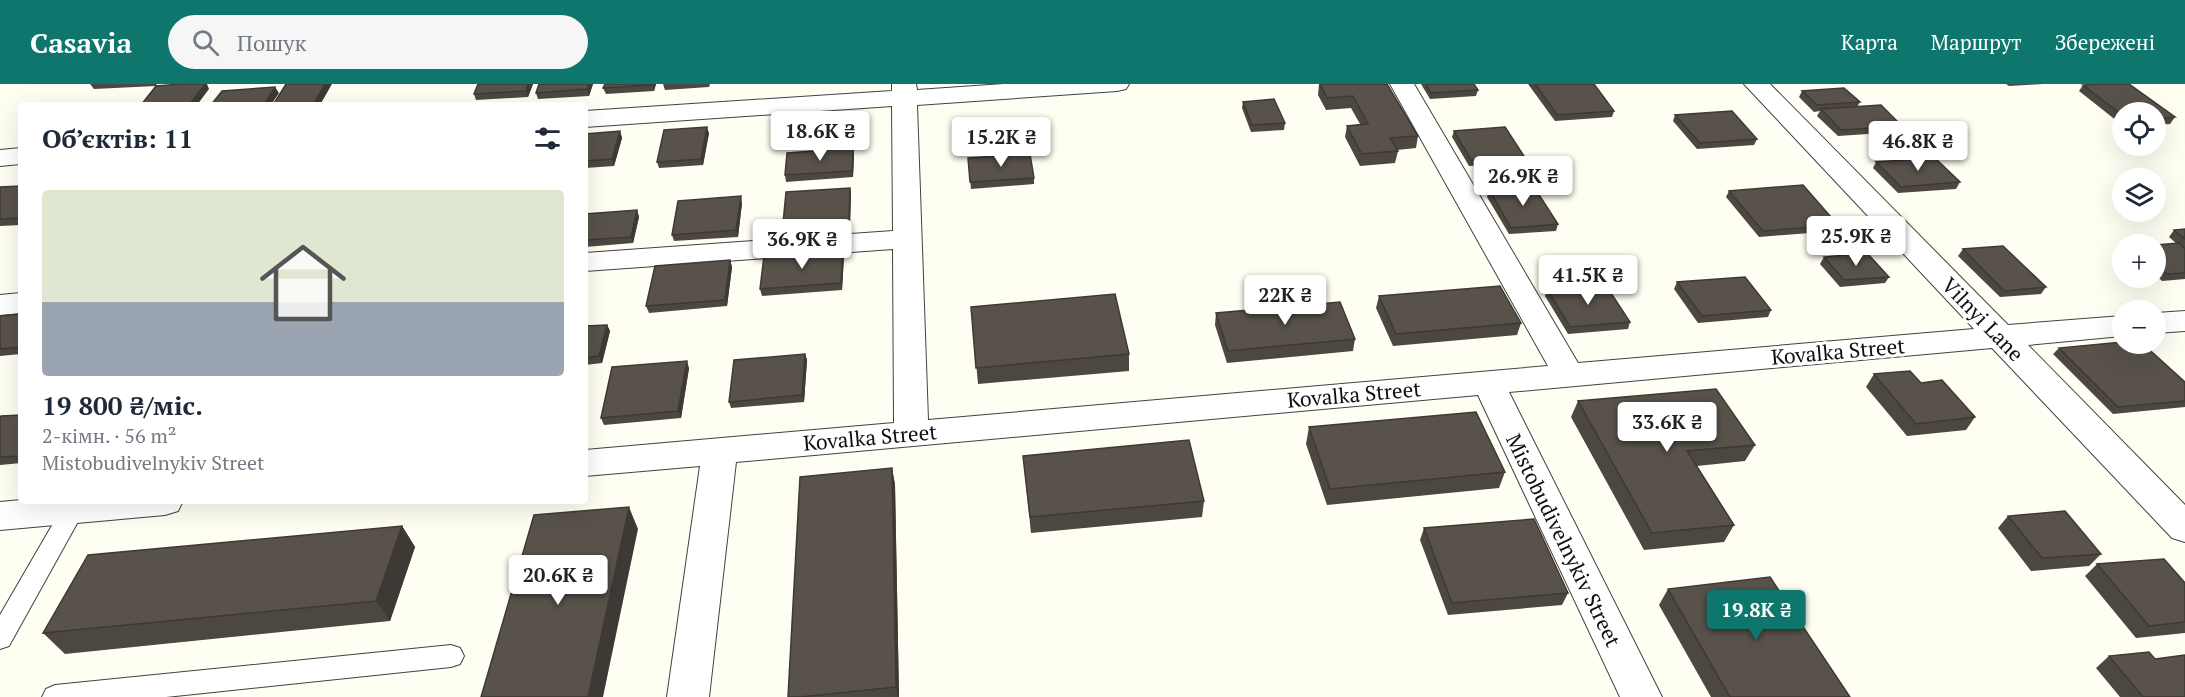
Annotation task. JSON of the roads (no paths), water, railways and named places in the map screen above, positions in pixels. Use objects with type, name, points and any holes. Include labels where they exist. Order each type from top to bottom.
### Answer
[{"type":"street","points":[[588,119],[904,91],[1117,84]]},
{"type":"street","points":[[1401,84],[1569,375]]},
{"type":"street","name":"Vilnyi Lane","points":[[1756,84],[2185,528]]},
{"type":"street","points":[[904,91],[911,433]]},
{"type":"street","points":[[0,158],[18,156]]},
{"type":"street","points":[[588,262],[907,239]]},
{"type":"street","points":[[0,305],[18,303]]},
{"type":"street","points":[[2166,322],[2185,321]]},
{"type":"street","name":"Kovalka Street","points":[[588,463],[2112,327]]},
{"type":"street","name":"Mistobudivelnykiv Street","points":[[1488,382],[1641,697]]},
{"type":"street","points":[[688,697],[720,450]]},
{"type":"street","points":[[0,516],[130,504]]},
{"type":"lane","points":[[0,638],[73,509]]},
{"type":"lane","points":[[54,697],[206,689],[451,656]]}]
